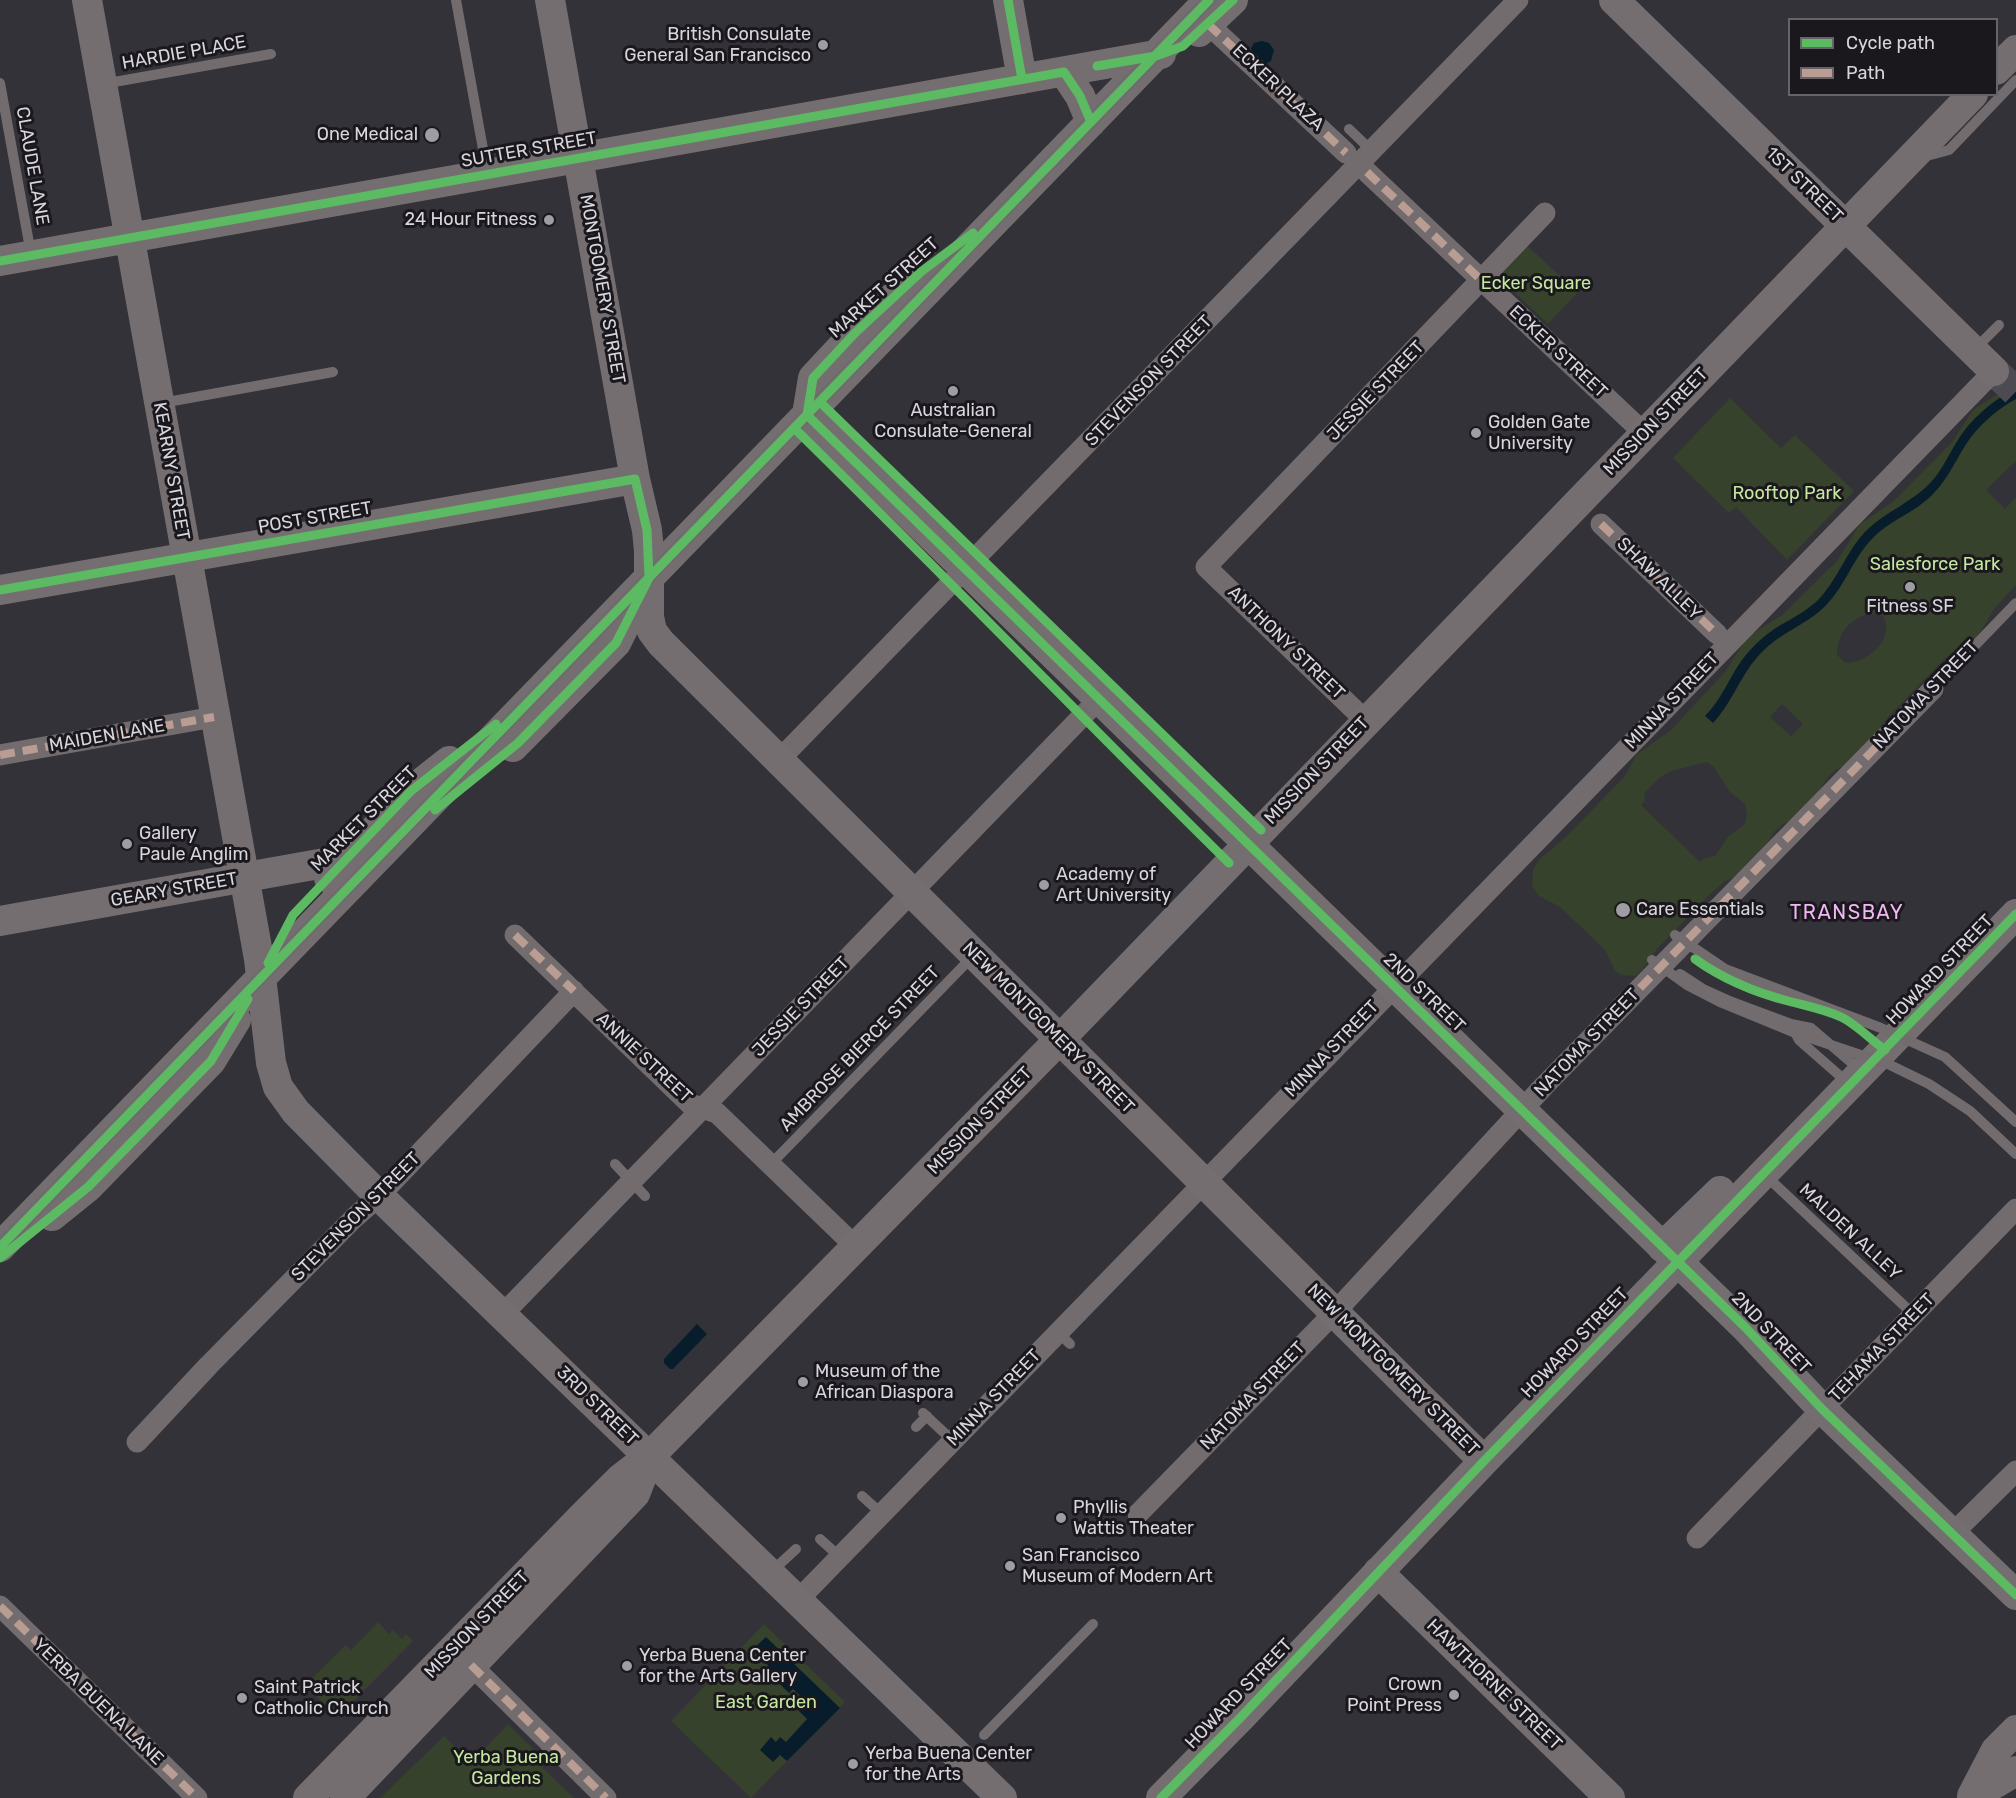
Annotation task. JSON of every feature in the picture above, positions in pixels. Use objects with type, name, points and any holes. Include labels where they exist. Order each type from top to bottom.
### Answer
[{"type":"street","name":"KEARNY STREET","points":[[87,0],[261,977]]},
{"type":"street","name":"MONTGOMERY STREET","points":[[550,0],[646,530],[649,578]]},
{"type":"street","points":[[1008,0],[1022,79]]},
{"type":"street","name":"MARKET STREET","points":[[0,1247],[1156,56],[1208,12],[1233,0]]},
{"type":"street","name":"STEVENSON STREET","points":[[779,760],[1518,0]]},
{"type":"street","name":"1ST STREET","points":[[1614,0],[1984,360]]},
{"type":"street","name":"ECKER PLAZA","points":[[1208,12],[1347,153]]},
{"type":"street","points":[[1998,68],[2016,50]]},
{"type":"street","name":"SUTTER STREET","points":[[0,261],[1156,56]]},
{"type":"street","points":[[1064,72],[1080,96],[1091,122]]},
{"type":"street","name":"MISSION STREET","points":[[308,1798],[606,1493],[650,1456],[1060,1039],[1971,96]]},
{"type":"street","name":"ECKER STREET","points":[[1367,172],[1645,434]]},
{"type":"street","name":"JESSIE STREET","points":[[1206,567],[1545,213]]},
{"type":"street","name":"MINNA STREET","points":[[798,1600],[952,1441],[1068,1332],[1203,1183],[1394,986],[1984,360]]},
{"type":"street","name":"2ND STREET","points":[[807,415],[1746,1328],[1822,1409],[2016,1595]]},
{"type":"street","name":"POST STREET","points":[[0,590],[635,479]]},
{"type":"street","name":"SHAW ALLEY","points":[[1601,524],[1717,634]]},
{"type":"street","name":"ANTHONY STREET","points":[[1206,567],[1366,721]]},
{"type":"street","name":"MARKET STREET","points":[[382,853],[518,742],[616,643],[649,578]]},
{"type":"street","name":"NEW MONTGOMERY STREET","points":[[649,578],[649,617],[652,631],[661,643],[1484,1461]]},
{"type":"street","name":"MARKET STREET","points":[[0,1258],[88,1187],[211,1061],[261,977],[293,915],[411,792],[545,685]]},
{"type":"street","name":"NATOMA STREET","points":[[1138,1514],[1200,1443],[1335,1312],[1544,1086],[1933,689]]},
{"type":"street","name":"JESSIE STREET","points":[[502,1315],[638,1189],[703,1108],[1099,699]]},
{"type":"street","name":"MAIDEN LANE","points":[[0,755],[214,717]]},
{"type":"street","name":"GEARY STREET","points":[[0,921],[347,859]]},
{"type":"street","name":"HOWARD STREET","points":[[1161,1798],[1484,1461],[1670,1255],[1764,1174],[2016,914]]},
{"type":"street","name":"ANNIE STREET","points":[[514,935],[690,1104],[717,1113],[856,1247]]},
{"type":"street","name":"3RD STREET","points":[[261,977],[271,1063],[278,1087],[296,1112],[379,1197],[1002,1798]]},
{"type":"street","name":"STEVENSON STREET","points":[[137,1442],[354,1218],[379,1197],[513,1063],[574,991]]},
{"type":"street","points":[[1670,1255],[1781,1132],[1821,1116]]},
{"type":"street","name":"TEHAMA STREET","points":[[1696,1538],[2016,1209]]},
{"type":"street","name":"MISSION STREET","points":[[345,1798],[635,1494],[650,1456]]},
{"type":"street","points":[[1951,1535],[2016,1471]]},
{"type":"street","name":"HAWTHORNE STREET","points":[[1378,1572],[1610,1798]]},
{"type":"street","name":"YERBA BUENA LANE","points":[[0,1606],[197,1798]]},
{"type":"street","points":[[471,1665],[606,1798]]},
{"type":"street","points":[[1971,1797],[1996,1750],[2016,1730]]},
{"type":"street","points":[[1971,1797],[2016,1771]]},
{"type":"lane","points":[[456,0],[488,174]]},
{"type":"lane","name":"HARDIE PLACE","points":[[102,84],[271,54]]},
{"type":"lane","name":"MISSION STREET","points":[[1908,162],[1949,150],[2016,80]]},
{"type":"lane","name":"CLAUDE LANE","points":[[0,83],[31,255]]},
{"type":"lane","points":[[1349,129],[1372,151]]},
{"type":"lane","points":[[1984,360],[1999,325]]},
{"type":"lane","points":[[159,404],[333,372]]},
{"type":"lane","name":"NATOMA STREET","points":[[1933,689],[2016,603]]},
{"type":"lane","points":[[1675,935],[1725,969],[1881,1028],[1944,1058],[2016,1122]]},
{"type":"lane","name":"AMBROSE BIERCE STREET","points":[[770,1165],[974,955]]},
{"type":"lane","points":[[1652,960],[1687,985],[1722,1003],[1795,1033],[1888,1064],[1929,1083],[1970,1111],[2016,1154]]},
{"type":"lane","points":[[1680,975],[1723,997],[1791,1024],[1811,1028],[1857,1079]]},
{"type":"lane","points":[[1791,1024],[1799,1040],[1857,1079]]},
{"type":"lane","points":[[615,1164],[638,1189]]},
{"type":"lane","name":"MALDEN ALLEY","points":[[1764,1174],[1914,1315]]},
{"type":"lane","points":[[916,1427],[925,1415],[952,1441]]},
{"type":"lane","points":[[862,1496],[882,1514]]},
{"type":"lane","points":[[820,1539],[840,1557]]},
{"type":"lane","points":[[770,1574],[796,1549]]},
{"type":"lane","points":[[984,1735],[1093,1623]]},
{"type":"green space","name":"Ecker Square","points":[[1525,244],[1578,292],[1548,324],[1496,275]]},
{"type":"green space","name":"Salesforce Park","points":[[2016,379],[2016,461],[1986,490],[2005,509],[2016,497],[2016,585],[1994,609],[1978,636],[1944,659],[1888,717],[1873,742],[1857,758],[1828,777],[1810,806],[1801,815],[1783,824],[1774,832],[1760,857],[1747,871],[1725,881],[1710,894],[1657,949],[1635,976],[1621,975],[1615,971],[1605,950],[1598,943],[1560,907],[1539,896],[1532,886],[1533,870],[1540,859],[1568,835],[1625,776],[1636,755],[1670,731],[1725,672],[1744,642],[1752,634],[1782,615],[1837,561],[1860,524],[1894,501],[1952,442],[1973,410],[2007,388]],"holes":[[[1870,613],[1883,616],[1886,625],[1883,641],[1862,659],[1846,663],[1837,655],[1839,640],[1851,623]],[[1782,704],[1803,724],[1791,736],[1770,717]],[[1707,762],[1714,767],[1729,791],[1745,804],[1747,814],[1745,824],[1728,837],[1715,856],[1705,858],[1700,862],[1641,805],[1644,802],[1645,792],[1659,778],[1671,771]]]},
{"type":"green space","name":"Rooftop Park","points":[[1730,398],[1781,448],[1795,435],[1854,491],[1787,560],[1736,507],[1729,513],[1673,458]]},
{"type":"green space","points":[[378,1622],[389,1634],[393,1630],[402,1639],[406,1634],[413,1641],[338,1717],[305,1685],[346,1645],[351,1650]]},
{"type":"green space","name":"East Garden","points":[[764,1624],[845,1702],[751,1798],[671,1721]]},
{"type":"green space","name":"Yerba Buena Gardens","points":[[508,1724],[536,1752],[532,1757],[574,1798],[380,1798],[444,1736],[471,1763]]},
{"type":"water","points":[[1262,41],[1269,43],[1274,50],[1271,61],[1264,65],[1250,50],[1254,43]]},
{"type":"water","points":[[2016,388],[2016,399],[1997,411],[1976,431],[1933,494],[1871,540],[1836,594],[1821,610],[1762,652],[1748,669],[1713,723],[1705,716],[1717,702],[1740,663],[1753,647],[1770,632],[1817,601],[1864,533],[1880,519],[1924,489],[1939,472],[1962,434],[1975,418]]},
{"type":"water","points":[[697,1324],[707,1334],[673,1369],[670,1369],[664,1363],[664,1359]]},
{"type":"water","points":[[766,1637],[840,1708],[787,1761],[780,1755],[773,1762],[760,1750],[771,1737],[776,1742],[780,1737],[786,1742],[807,1719],[799,1711],[807,1702],[793,1689],[789,1693],[776,1680],[779,1676],[752,1650]]},
{"type":"tunnel","points":[[1994,371],[2016,392]]},
{"type":"tram line","points":[[0,1238],[1200,0]]},
{"type":"tram line","points":[[0,1255],[1217,0]]},
{"type":"marked path","points":[[1208,24],[1346,153]]},
{"type":"marked path","points":[[1367,172],[1481,280]]},
{"type":"marked path","points":[[1601,524],[1717,634]]},
{"type":"marked path","points":[[1640,988],[1933,689]]},
{"type":"marked path","points":[[0,755],[214,717]]},
{"type":"marked path","points":[[515,935],[574,991]]},
{"type":"marked path","points":[[0,1606],[197,1798]]},
{"type":"marked path","points":[[471,1665],[606,1798]]},
{"type":"cycle path","points":[[1008,0],[1022,79]]},
{"type":"cycle path","points":[[0,1247],[1209,0]]},
{"type":"cycle path","points":[[1097,66],[1156,56],[1183,46],[1233,0]]},
{"type":"cycle path","points":[[0,261],[1064,72],[1080,96],[1091,122]]},
{"type":"cycle path","points":[[807,415],[813,378],[855,333],[922,271],[973,233]]},
{"type":"cycle path","points":[[820,402],[1261,830]]},
{"type":"cycle path","points":[[807,415],[1746,1328],[1822,1409],[2016,1595]]},
{"type":"cycle path","points":[[794,428],[1229,863]]},
{"type":"cycle path","points":[[0,590],[635,479],[647,530],[649,578],[616,643],[518,743],[435,810]]},
{"type":"cycle path","points":[[268,963],[293,915],[411,791],[496,724]]},
{"type":"cycle path","points":[[1161,1798],[1484,1461],[2016,914]]},
{"type":"cycle path","points":[[1695,959],[1728,979],[1751,989],[1841,1017],[1885,1050]]},
{"type":"cycle path","points":[[0,1258],[88,1187],[211,1061],[248,999]]},
{"type":"place","name":"British Consulate General San Francisco","points":[[823,45]]},
{"type":"place","name":"One Medical","points":[[432,135]]},
{"type":"place","name":"24 Hour Fitness","points":[[549,220]]},
{"type":"place","name":"Australian Consulate-General","points":[[953,391]]},
{"type":"place","name":"Golden Gate University","points":[[1476,433]]},
{"type":"place","name":"Fitness SF","points":[[1910,587]]},
{"type":"place","name":"Gallery Paule Anglim","points":[[127,844]]},
{"type":"place","name":"Academy of Art University","points":[[1044,885]]},
{"type":"place","name":"Care Essentials","points":[[1623,910]]},
{"type":"place","name":"Museum of the African Diaspora","points":[[803,1382]]},
{"type":"place","name":"Phyllis Wattis Theater","points":[[1061,1518]]},
{"type":"place","name":"San Francisco Museum of Modern Art","points":[[1010,1566]]},
{"type":"place","name":"Yerba Buena Center for the Arts Gallery","points":[[627,1666]]},
{"type":"place","name":"Crown Point Press","points":[[1454,1695]]},
{"type":"place","name":"Saint Patrick Catholic Church","points":[[242,1698]]},
{"type":"place","name":"Yerba Buena Center for the Arts","points":[[853,1764]]},
{"type":"district","name":"TRANSBAY","points":[[1847,913]]}]
